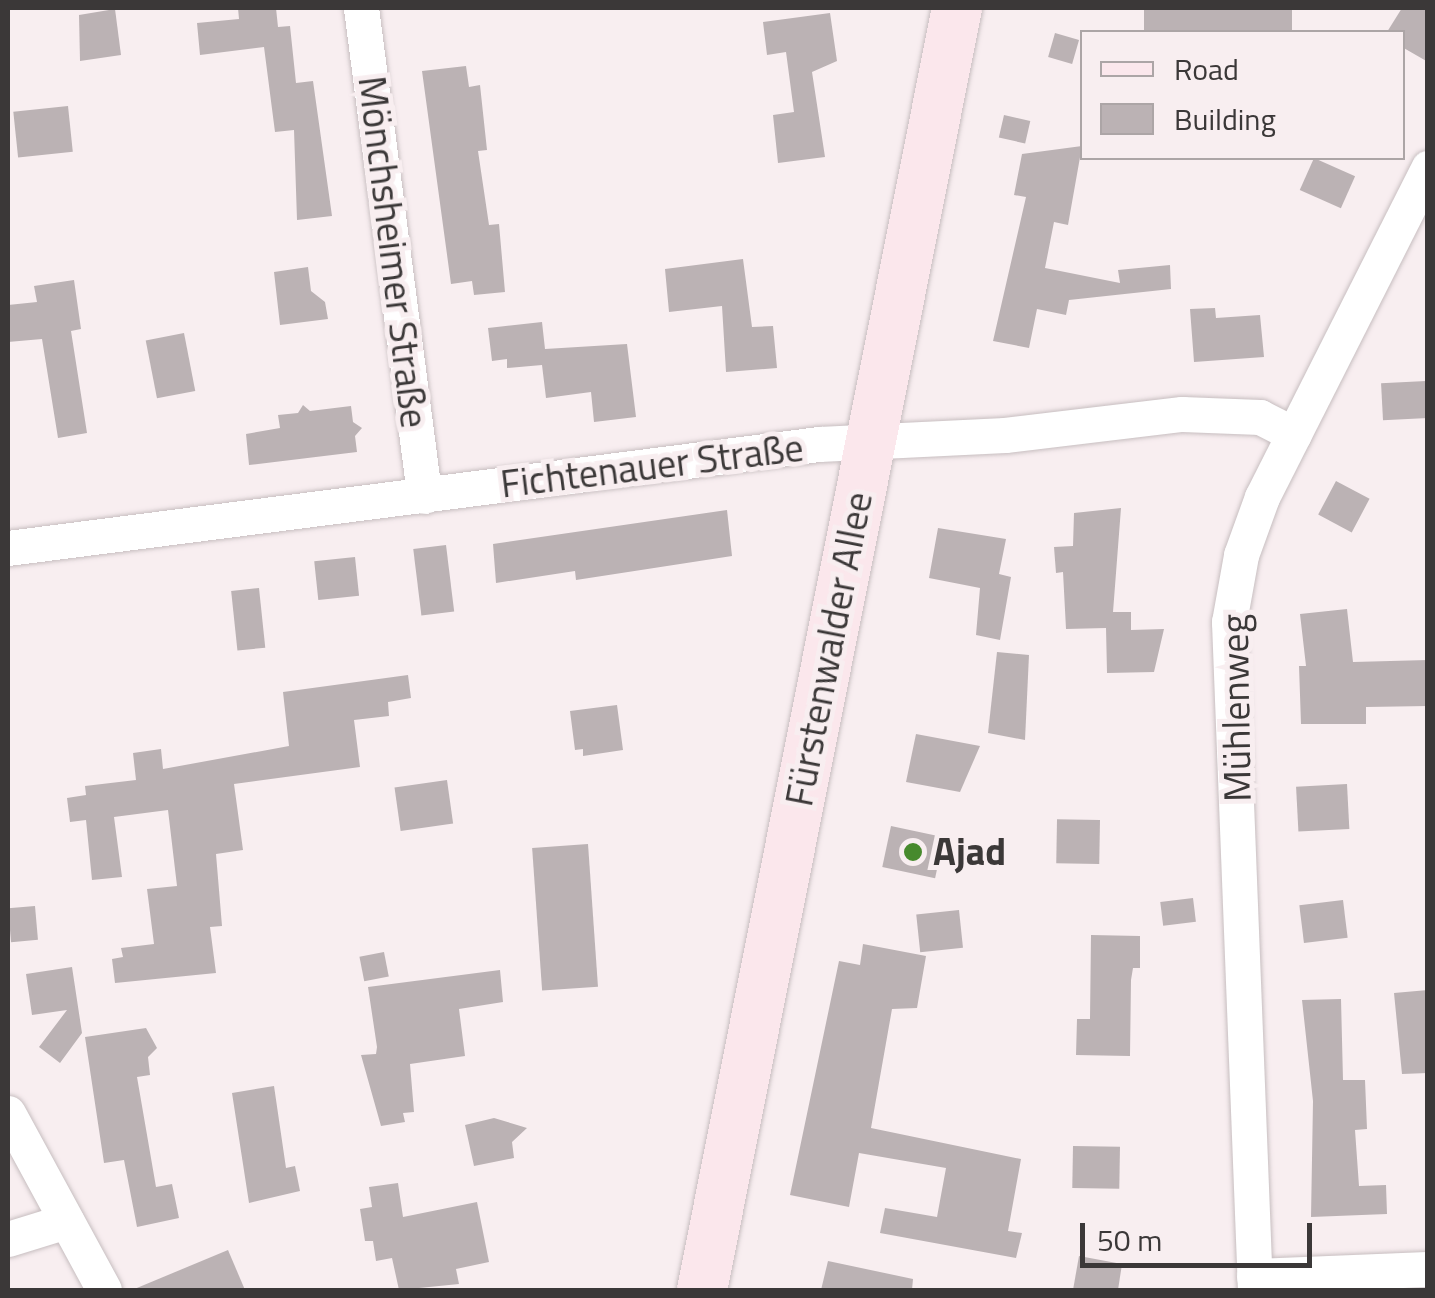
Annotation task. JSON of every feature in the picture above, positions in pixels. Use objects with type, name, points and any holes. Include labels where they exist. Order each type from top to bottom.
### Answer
[{"type":"main road","name":"Fürstenwalder Allee","points":[[702,1290],[868,440],[957,8]]},
{"type":"street","name":"Mönchsheimer Straße","points":[[361,8],[424,496]]},
{"type":"street","name":"Mühlenweg","points":[[1255,1283],[1229,622],[1241,555],[1294,434],[1428,168]]},
{"type":"street","name":"Fichtenauer Straße","points":[[8,548],[868,440],[1005,435],[1182,414],[1260,417],[1294,434]]},
{"type":"street","points":[[8,1113],[104,1290]]},
{"type":"street","points":[[8,1239],[66,1220]]},
{"type":"street","points":[[1255,1283],[1428,1269]]},
{"type":"building","points":[[238,8],[276,8],[278,27],[290,26],[296,83],[313,81],[332,216],[297,220],[294,130],[275,132],[264,47],[200,55],[197,23],[239,19]]},
{"type":"building","points":[[1144,8],[1292,8],[1292,30],[1144,30]]},
{"type":"building","points":[[1402,8],[1428,8],[1428,62],[1405,49],[1405,30],[1388,30]]},
{"type":"building","points":[[115,9],[121,55],[80,61],[79,15]]},
{"type":"building","points":[[830,13],[837,61],[812,72],[825,157],[778,163],[773,115],[794,112],[786,52],[767,55],[763,22]]},
{"type":"building","points":[[1055,33],[1079,40],[1072,64],[1048,57]]},
{"type":"building","points":[[466,66],[469,87],[480,85],[487,150],[478,151],[489,225],[499,224],[505,292],[474,295],[472,281],[451,284],[422,71]]},
{"type":"building","points":[[68,106],[73,152],[18,157],[13,112]]},
{"type":"building","points":[[1004,115],[1030,121],[1025,143],[999,137]]},
{"type":"building","points":[[1080,146],[1068,225],[1054,222],[1045,268],[1120,283],[1118,270],[1170,265],[1171,289],[1069,300],[1066,315],[1037,309],[1029,348],[993,341],[1026,197],[1014,195],[1022,154]]},
{"type":"building","points":[[1313,160],[1355,176],[1341,208],[1300,190]]},
{"type":"building","points":[[743,259],[752,327],[773,326],[777,368],[726,372],[722,306],[669,312],[665,269]]},
{"type":"building","points":[[308,267],[311,291],[325,302],[328,319],[280,325],[274,272]]},
{"type":"building","points":[[74,280],[81,329],[71,331],[87,433],[58,438],[42,339],[8,342],[8,305],[37,302],[34,286]]},
{"type":"building","points":[[1215,308],[1216,318],[1260,315],[1264,357],[1194,362],[1190,309]]},
{"type":"building","points":[[542,322],[545,349],[627,344],[636,417],[594,422],[591,392],[546,398],[542,365],[507,368],[507,359],[492,361],[488,328]]},
{"type":"building","points":[[184,333],[195,391],[157,398],[146,340]]},
{"type":"building","points":[[1426,381],[1428,418],[1383,420],[1381,383]]},
{"type":"building","points":[[303,405],[310,411],[351,406],[353,422],[362,428],[355,436],[357,452],[249,465],[246,434],[280,428],[278,415],[298,413]]},
{"type":"building","points":[[1336,481],[1370,499],[1352,532],[1318,515]]},
{"type":"building","points":[[1121,508],[1113,612],[1131,612],[1131,630],[1164,629],[1154,672],[1107,673],[1106,628],[1066,629],[1063,572],[1056,573],[1054,547],[1073,546],[1074,513]]},
{"type":"building","points":[[727,510],[732,556],[576,580],[575,571],[496,583],[493,544]]},
{"type":"building","points":[[938,528],[1006,539],[999,574],[1011,577],[1000,640],[976,635],[980,588],[929,578]]},
{"type":"building","points":[[446,545],[454,612],[421,616],[413,549]]},
{"type":"building","points":[[355,557],[359,596],[318,600],[314,561]]},
{"type":"building","points":[[259,588],[265,648],[237,651],[231,591]]},
{"type":"building","points":[[1347,609],[1353,662],[1428,660],[1428,706],[1366,707],[1366,724],[1301,724],[1299,666],[1306,666],[1300,614]]},
{"type":"building","points":[[997,652],[1029,655],[1025,740],[988,733]]},
{"type":"building","points":[[408,675],[411,698],[388,702],[389,716],[354,720],[360,767],[234,784],[243,850],[216,854],[222,926],[210,927],[216,973],[115,983],[112,959],[123,957],[121,948],[154,944],[147,889],[177,886],[168,810],[114,817],[122,877],[92,880],[86,820],[70,822],[67,798],[86,795],[85,786],[136,780],[133,753],[161,749],[163,769],[289,746],[283,692]]},
{"type":"building","points":[[617,705],[623,750],[583,756],[583,749],[575,750],[570,711]]},
{"type":"building","points":[[916,734],[980,746],[960,792],[906,782]]},
{"type":"building","points":[[447,780],[453,824],[401,831],[395,787]]},
{"type":"building","points":[[1347,784],[1349,829],[1298,832],[1296,787]]},
{"type":"building","points":[[1057,819],[1100,820],[1099,864],[1056,863]]},
{"type":"building","name":"Ajad","points":[[891,826],[944,837],[935,878],[882,867]]},
{"type":"building","points":[[588,844],[598,987],[542,991],[532,848]]},
{"type":"building","points":[[1193,898],[1196,922],[1163,926],[1160,902]]},
{"type":"building","points":[[1343,900],[1348,938],[1304,943],[1299,905]]},
{"type":"building","points":[[35,906],[38,940],[11,942],[8,908]]},
{"type":"building","points":[[959,910],[963,948],[920,952],[916,914]]},
{"type":"building","points":[[1091,935],[1140,936],[1140,968],[1133,968],[1131,980],[1130,1056],[1076,1055],[1077,1019],[1090,1019]]},
{"type":"building","points":[[863,944],[926,956],[917,1008],[892,1009],[871,1128],[1021,1159],[1008,1231],[1022,1233],[1016,1258],[880,1233],[885,1208],[937,1217],[946,1168],[859,1153],[849,1207],[790,1195],[839,961],[860,965]]},
{"type":"building","points":[[384,952],[389,977],[364,981],[359,957]]},
{"type":"building","points":[[72,967],[82,1033],[60,1063],[39,1047],[67,1010],[32,1015],[26,974]]},
{"type":"building","points":[[500,970],[503,1002],[459,1009],[465,1056],[410,1064],[414,1112],[403,1113],[405,1122],[381,1126],[361,1055],[376,1054],[377,1047],[368,987]]},
{"type":"building","points":[[1428,990],[1428,1073],[1402,1074],[1394,993]]},
{"type":"building","points":[[1341,999],[1343,1080],[1365,1080],[1367,1129],[1355,1130],[1359,1186],[1386,1185],[1387,1214],[1311,1217],[1313,1101],[1302,1000]]},
{"type":"building","points":[[146,1028],[157,1048],[148,1057],[150,1075],[137,1077],[156,1187],[172,1184],[179,1218],[137,1227],[124,1160],[104,1163],[85,1037]]},
{"type":"building","points":[[274,1086],[286,1168],[295,1166],[300,1191],[249,1203],[232,1093]]},
{"type":"building","points":[[494,1118],[527,1128],[512,1142],[514,1158],[474,1166],[465,1125]]},
{"type":"building","points":[[1073,1146],[1120,1147],[1119,1189],[1072,1188]]},
{"type":"building","points":[[398,1183],[403,1217],[477,1202],[489,1262],[456,1269],[459,1284],[399,1290],[392,1258],[376,1261],[373,1241],[365,1241],[360,1209],[372,1207],[369,1187]]},
{"type":"building","points":[[228,1250],[245,1290],[132,1290]]},
{"type":"building","points":[[1079,1256],[1122,1264],[1118,1290],[1073,1290]]},
{"type":"building","points":[[828,1261],[913,1279],[912,1290],[821,1290]]},
{"type":"place","name":"Ajad","points":[[913,852]]}]
